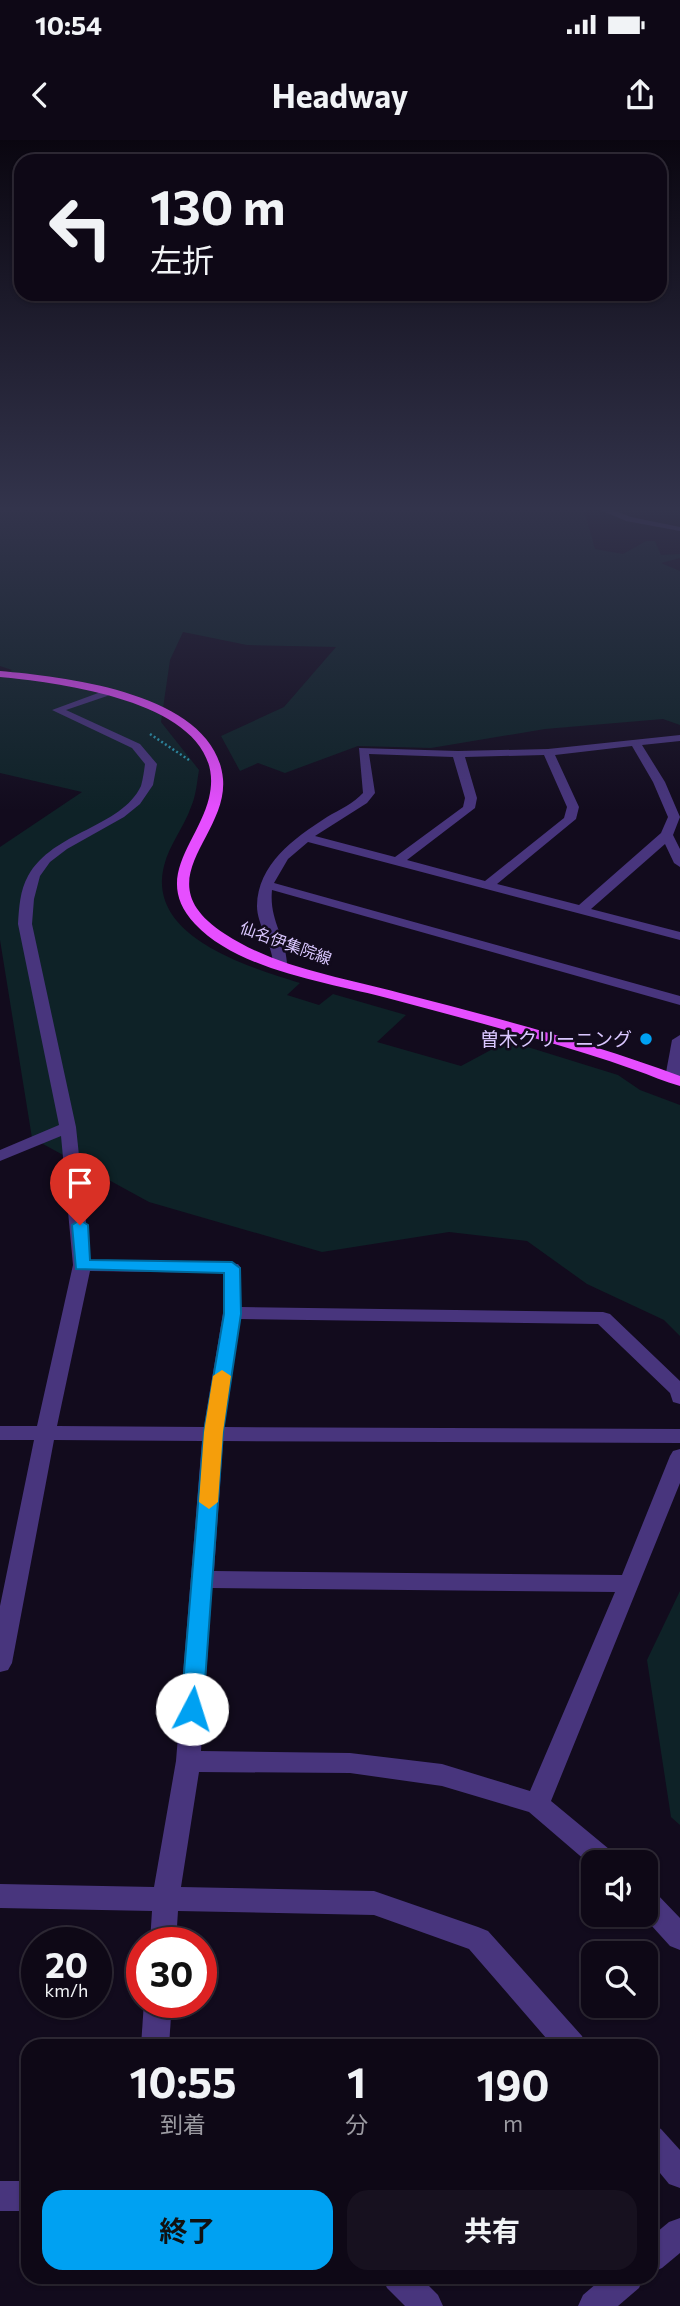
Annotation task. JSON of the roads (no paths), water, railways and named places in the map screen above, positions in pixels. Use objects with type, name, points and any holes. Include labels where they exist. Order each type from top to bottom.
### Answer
[{"type":"main road","name":"仙名伊集院線","points":[[0,674],[51,680],[109,692],[181,721],[209,749],[218,778],[216,792],[182,877],[188,904],[211,930],[249,951],[280,963],[525,1032],[676,1080]]},
{"type":"street","points":[[0,1663],[45,1434],[82,1265],[68,1127],[25,924],[34,874],[52,855],[124,810],[143,794],[151,779],[151,764],[136,746],[57,710],[109,692]]},
{"type":"street","points":[[280,963],[280,946],[263,909],[265,884],[280,860],[369,793],[363,750],[458,754],[548,752],[680,738]]},
{"type":"street","points":[[583,909],[667,835],[674,817],[659,782],[636,744]]},
{"type":"street","points":[[487,886],[570,818],[573,807],[548,752]]},
{"type":"street","points":[[398,862],[469,808],[471,798],[458,754]]},
{"type":"street","points":[[667,835],[680,863]]},
{"type":"street","points":[[307,838],[680,936]]},
{"type":"street","points":[[265,884],[680,1000]]},
{"type":"street","points":[[676,1080],[680,1040]]},
{"type":"street","points":[[0,1156],[68,1127]]},
{"type":"street","points":[[82,1265],[232,1268],[232,1314],[213,1432],[204,1579],[188,1761],[166,1897],[164,1927]]},
{"type":"street","points":[[232,1314],[603,1318],[646,1357],[679,1391],[680,1397]]},
{"type":"street","points":[[0,1433],[680,1436]]},
{"type":"street","points":[[537,1804],[630,1584],[680,1456]]},
{"type":"street","points":[[204,1579],[630,1584]]},
{"type":"street","points":[[188,1761],[350,1763],[442,1775],[537,1804],[593,1850]]},
{"type":"street","points":[[0,1896],[166,1897],[374,1903],[478,1940],[566,2039]]},
{"type":"street","points":[[658,1914],[680,1937]]},
{"type":"street","points":[[155,2039],[157,2018]]},
{"type":"street","points":[[658,2147],[680,2173]]},
{"type":"street","points":[[0,2196],[21,2196]]},
{"type":"street","points":[[658,2251],[680,2233]]},
{"type":"street","points":[[405,2284],[428,2306]]},
{"type":"street","points":[[593,2306],[620,2284]]},
{"type":"place","name":"曽木クリーニング","points":[[646,1039]]}]
